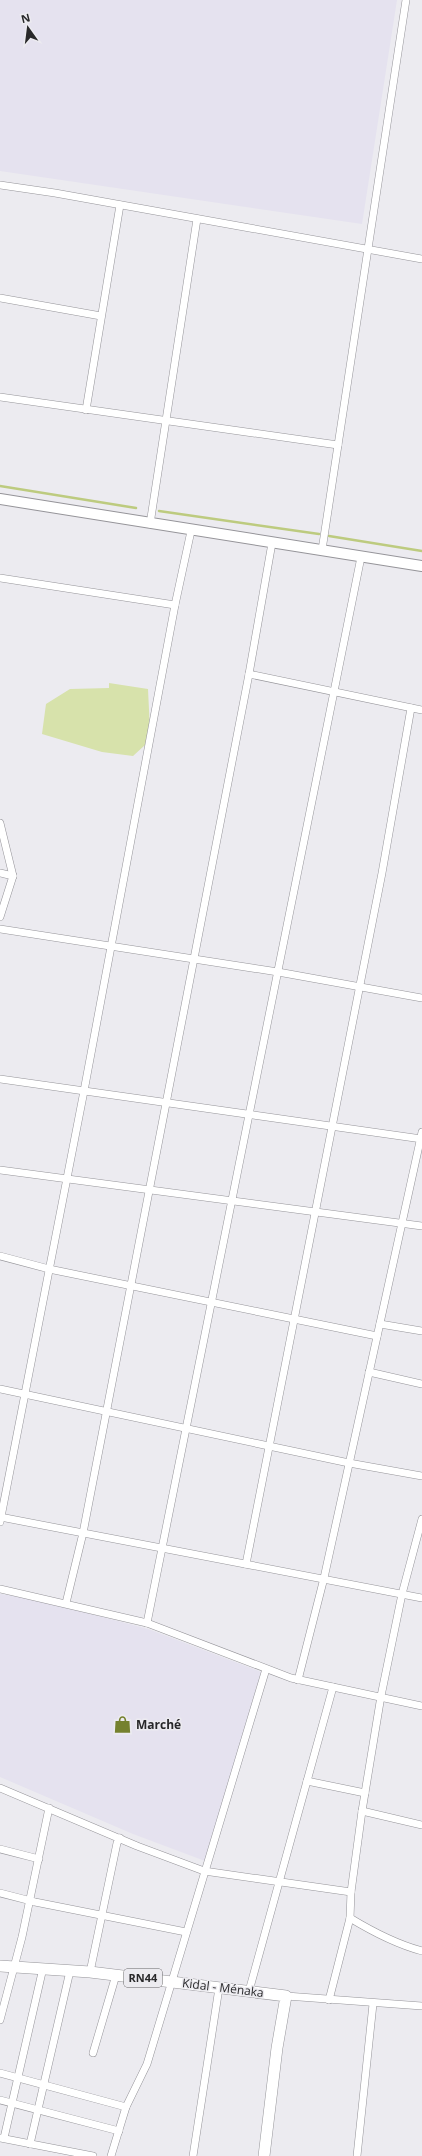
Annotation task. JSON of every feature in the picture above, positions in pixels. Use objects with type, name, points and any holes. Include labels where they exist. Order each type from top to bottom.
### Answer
[{"type":"main road","name":"Kidal - Ménaka","points":[[0,1966],[90,1972],[286,1996]]},
{"type":"main road","points":[[264,2156],[277,2048],[286,1996]]},
{"type":"street","points":[[322,550],[406,0]]},
{"type":"street","points":[[0,185],[422,259]]},
{"type":"street","points":[[86,410],[120,205]]},
{"type":"street","points":[[150,524],[197,219]]},
{"type":"street","points":[[0,298],[101,316]]},
{"type":"street","points":[[0,397],[338,445]]},
{"type":"street","points":[[0,499],[191,531],[422,566]]},
{"type":"street","points":[[191,531],[175,605],[84,1091],[0,1519],[324,1578],[422,1598]]},
{"type":"street","points":[[66,1603],[83,1533],[249,674],[272,543]]},
{"type":"street","points":[[147,1623],[361,557]]},
{"type":"street","points":[[0,578],[175,605]]},
{"type":"street","points":[[249,674],[422,710]]},
{"type":"street","points":[[246,1564],[382,873],[411,708]]},
{"type":"street","points":[[0,823],[13,876],[0,917]]},
{"type":"street","points":[[0,872],[13,876]]},
{"type":"street","points":[[0,929],[278,972],[359,988],[422,998]]},
{"type":"street","points":[[0,1079],[332,1127],[422,1137],[324,1578],[298,1680]]},
{"type":"street","points":[[0,1170],[422,1226]]},
{"type":"street","points":[[0,1256],[49,1268],[378,1336]]},
{"type":"street","points":[[380,1324],[422,1331]]},
{"type":"street","points":[[370,1372],[422,1384]]},
{"type":"street","points":[[0,1390],[350,1463],[422,1476]]},
{"type":"street","points":[[330,2000],[350,1918],[351,1892],[364,1793],[381,1696],[402,1594],[422,1518]]},
{"type":"street","points":[[0,1589],[66,1603],[147,1623],[298,1680],[381,1696],[422,1706]]},
{"type":"street","points":[[111,2156],[126,2107],[147,2064],[266,1669]]},
{"type":"street","points":[[250,1991],[333,1687]]},
{"type":"street","points":[[307,1781],[364,1793]]},
{"type":"street","points":[[0,1788],[204,1871],[351,1892]]},
{"type":"street","points":[[0,2020],[30,1901],[49,1808]]},
{"type":"street","points":[[362,1811],[422,1826]]},
{"type":"street","points":[[90,1972],[101,1914],[117,1843],[120,1838]]},
{"type":"street","points":[[0,1850],[39,1859]]},
{"type":"street","points":[[0,1893],[30,1901],[186,1932]]},
{"type":"street","points":[[350,1918],[395,1941],[422,1951]]},
{"type":"street","points":[[43,1968],[12,2103],[2,2138],[93,2156]]},
{"type":"street","points":[[30,2144],[70,1971]]},
{"type":"street","points":[[93,2053],[116,1975]]},
{"type":"street","points":[[193,2156],[219,1988]]},
{"type":"street","points":[[286,1996],[373,2004],[422,2006]]},
{"type":"street","points":[[357,2156],[373,2004]]},
{"type":"street","points":[[0,2073],[126,2107]]},
{"type":"street","points":[[0,2100],[119,2131]]},
{"type":"shaded area","points":[[0,0],[397,0],[362,224],[0,171]]},
{"type":"shaded area","name":"Marché","points":[[0,1594],[34,1599],[148,1629],[261,1672],[205,1861],[133,1834],[0,1777]]},
{"type":"green space","points":[[109,683],[148,689],[150,731],[145,745],[133,756],[102,752],[42,734],[46,704],[70,689],[109,688]]},
{"type":"waterway","points":[[0,486],[136,508]]},
{"type":"waterway","points":[[159,511],[319,534]]},
{"type":"waterway","points":[[329,536],[422,551]]},
{"type":"place","name":"Marché","points":[[123,1725]]}]
